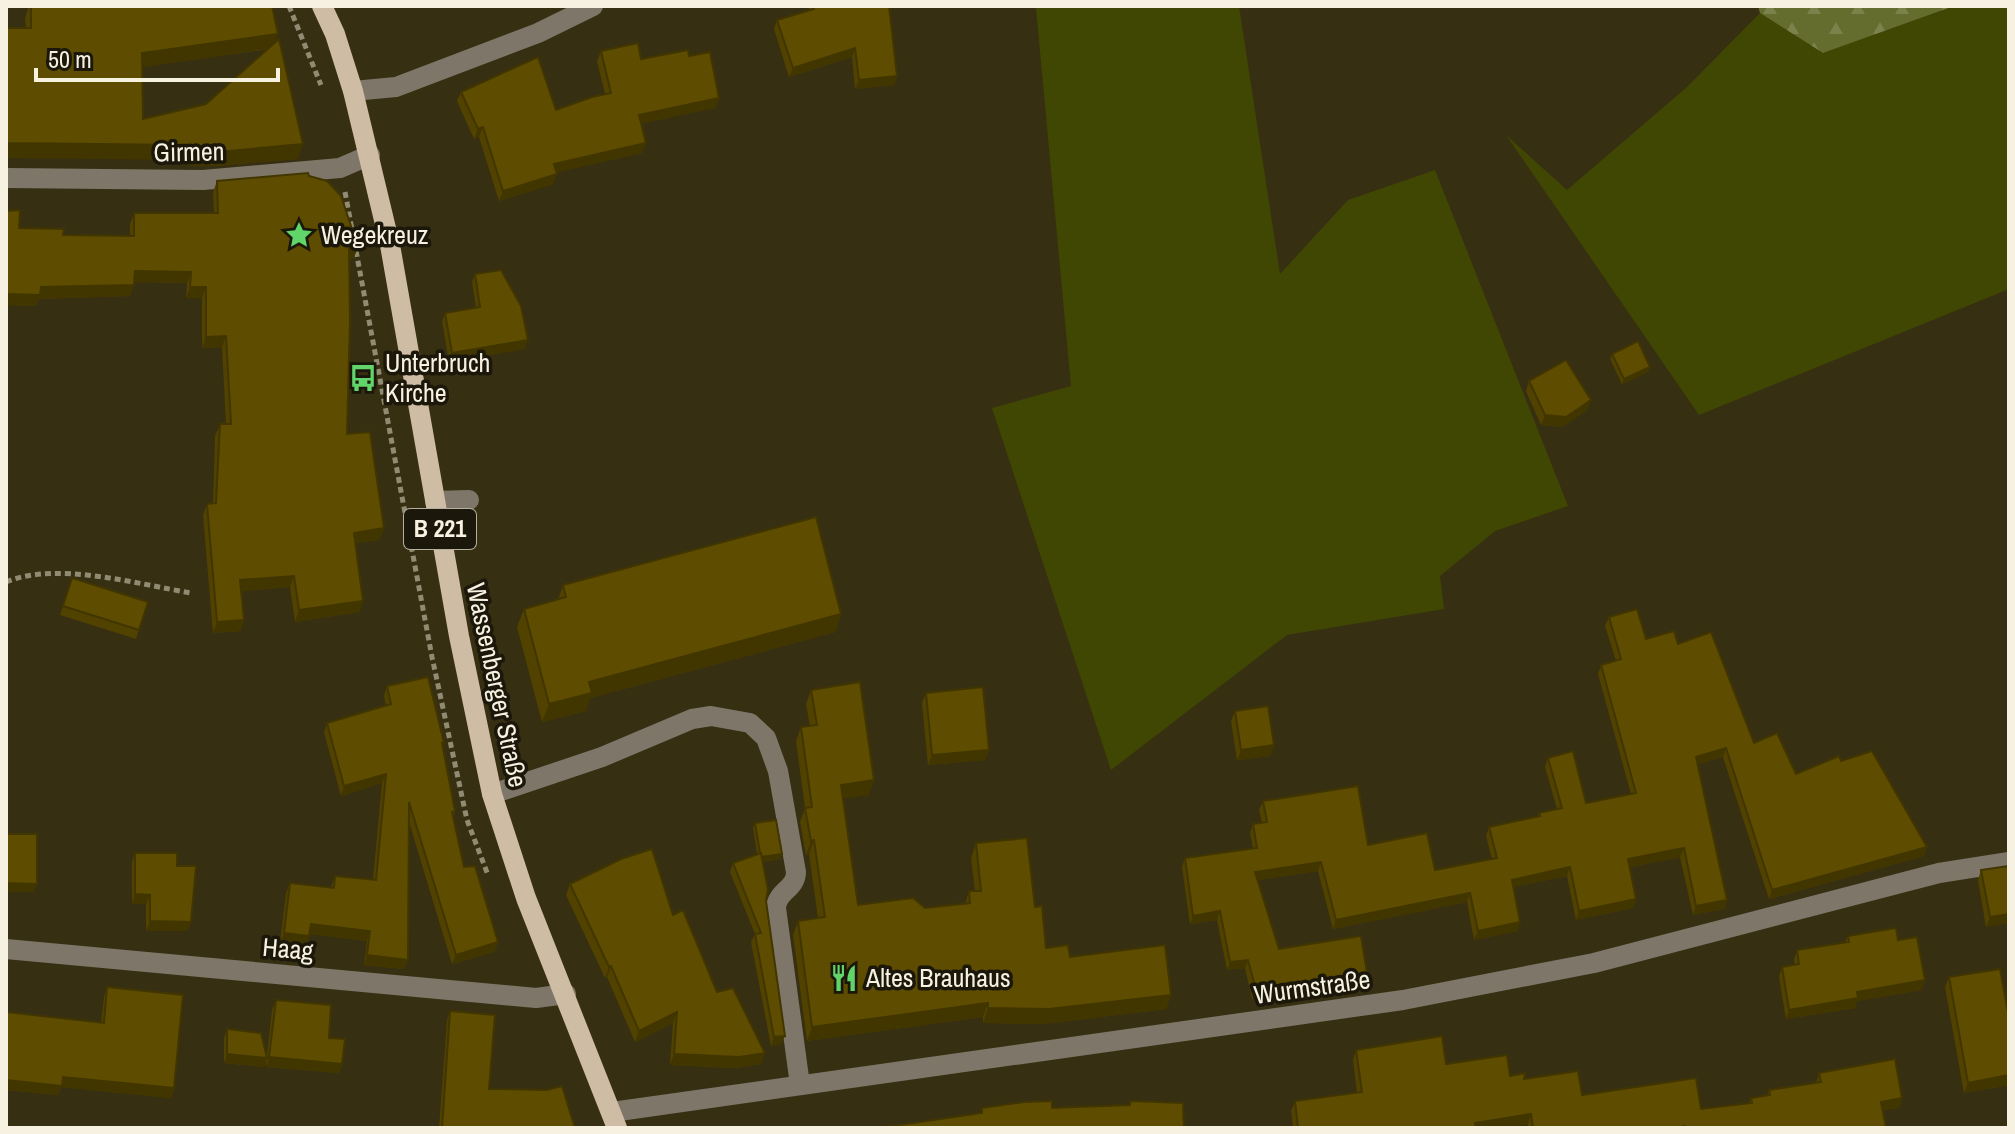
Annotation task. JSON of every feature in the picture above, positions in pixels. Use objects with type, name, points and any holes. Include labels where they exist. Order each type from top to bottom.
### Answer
[{"type":"main road","name":"Wassenberger Straße","points":[[322,6],[335,34],[353,91],[390,245],[459,636],[492,794],[526,898],[615,1120]]},
{"type":"street","points":[[353,91],[396,87],[538,33],[593,6]]},
{"type":"street","name":"Girmen","points":[[6,178],[203,180],[340,168],[370,155]]},
{"type":"street","points":[[435,501],[469,500]]},
{"type":"street","points":[[492,794],[602,757],[692,719],[711,716],[750,723],[766,738],[778,771],[796,872],[794,882],[778,897],[776,908],[800,1085]]},
{"type":"street","name":"Wurmstraße","points":[[615,1120],[800,1085],[1403,1000],[1594,963],[1939,873],[2009,862]]},
{"type":"street","name":"Haag","points":[[6,949],[536,998],[566,994]]},
{"type":"path","points":[[289,6],[322,89]]},
{"type":"path","points":[[6,582],[24,574],[61,572],[191,593]]},
{"type":"green space","points":[[1239,6],[1280,274],[1348,200],[1435,170],[1568,506],[1495,531],[1440,576],[1444,609],[1287,635],[1111,770],[992,408],[1071,386],[1036,8]]},
{"type":"green space","points":[[1758,6],[1954,6],[1823,53],[1760,13]]},
{"type":"green space","points":[[1954,6],[2009,6],[2009,289],[1699,415],[1506,135],[1567,190],[1687,87],[1760,13],[1823,53]]},
{"type":"building","points":[[31,6],[272,6],[278,34],[142,53],[143,119],[206,104],[279,39],[303,144],[218,152],[190,150],[188,145],[6,143],[6,28],[31,28]]},
{"type":"building","points":[[813,6],[889,6],[897,76],[859,80],[855,48],[793,68],[777,20],[814,9]]},
{"type":"building","points":[[638,43],[641,59],[688,50],[689,56],[710,52],[719,98],[639,115],[646,143],[554,164],[557,174],[503,191],[483,127],[478,129],[461,92],[538,57],[556,110],[611,93],[601,51]]},
{"type":"building","points":[[308,173],[327,181],[341,196],[358,247],[349,248],[347,434],[370,432],[384,528],[354,533],[363,601],[299,610],[294,576],[240,580],[244,620],[217,622],[207,504],[216,503],[220,424],[231,424],[226,336],[206,337],[206,287],[190,287],[191,272],[135,271],[134,285],[41,287],[40,295],[6,294],[6,211],[20,210],[19,228],[64,229],[63,235],[134,236],[134,213],[218,213],[217,181]]},
{"type":"building","points":[[501,270],[521,306],[528,340],[452,353],[445,313],[480,307],[475,274]]},
{"type":"building","points":[[1638,341],[1650,367],[1624,379],[1612,354]]},
{"type":"building","points":[[1566,360],[1591,400],[1566,417],[1545,415],[1529,381]]},
{"type":"building","points":[[816,517],[841,614],[589,682],[592,693],[549,704],[524,609],[566,597],[563,585]]},
{"type":"building","points":[[72,578],[148,602],[139,630],[63,606]]},
{"type":"building","points":[[1637,609],[1646,639],[1674,631],[1678,644],[1711,632],[1754,743],[1777,733],[1796,774],[1839,756],[1841,761],[1872,751],[1927,847],[1772,890],[1726,748],[1696,757],[1727,900],[1696,906],[1684,848],[1628,859],[1636,899],[1579,911],[1570,867],[1512,880],[1520,922],[1478,931],[1470,893],[1336,920],[1321,862],[1255,872],[1279,949],[1361,936],[1367,973],[1256,990],[1248,960],[1230,962],[1220,911],[1193,916],[1185,858],[1257,848],[1253,824],[1267,822],[1263,801],[1358,786],[1368,845],[1427,833],[1435,870],[1497,858],[1489,827],[1562,808],[1548,758],[1573,751],[1586,803],[1636,793],[1601,665],[1621,659],[1609,617]]},
{"type":"building","points":[[428,677],[444,743],[455,811],[452,812],[464,867],[475,866],[498,942],[456,955],[409,802],[408,960],[367,955],[370,931],[311,924],[309,936],[284,933],[290,883],[334,888],[335,876],[376,880],[386,774],[344,786],[327,723],[391,704],[387,686]]},
{"type":"building","points":[[860,682],[874,780],[841,785],[858,905],[913,898],[925,908],[970,903],[969,891],[981,891],[976,843],[1027,838],[1035,907],[1042,906],[1046,948],[1068,945],[1070,957],[1165,945],[1171,995],[1049,1009],[988,1008],[988,1003],[812,1027],[798,921],[825,917],[814,840],[811,841],[805,808],[812,807],[801,727],[817,725],[811,690]]},
{"type":"building","points":[[983,687],[989,750],[932,755],[926,693]]},
{"type":"building","points":[[1268,706],[1274,745],[1241,750],[1235,711]]},
{"type":"building","points":[[776,820],[782,854],[761,857],[755,823]]},
{"type":"building","points":[[6,834],[37,834],[37,884],[6,883]]},
{"type":"building","points":[[652,849],[673,915],[683,910],[717,992],[733,988],[765,1053],[739,1057],[674,1054],[677,1012],[639,1031],[570,884],[621,859]]},
{"type":"building","points":[[135,853],[177,853],[177,866],[196,866],[191,922],[150,921],[150,895],[135,894]]},
{"type":"building","points":[[761,853],[785,1036],[774,1037],[755,934],[761,933],[733,863]]},
{"type":"building","points":[[2009,866],[2009,914],[1990,917],[1981,870]]},
{"type":"building","points":[[1896,928],[1898,940],[1917,937],[1925,980],[1857,992],[1858,998],[1789,1010],[1782,967],[1799,964],[1797,950],[1849,942],[1848,936]]},
{"type":"building","points":[[2000,969],[2009,1018],[2009,1075],[1968,1083],[1949,977]]},
{"type":"building","points":[[107,987],[183,995],[174,1088],[63,1077],[62,1086],[6,1080],[6,1012],[104,1023]]},
{"type":"building","points":[[276,1000],[331,1005],[329,1038],[345,1039],[342,1064],[269,1057]]},
{"type":"building","points":[[450,1011],[495,1015],[489,1089],[547,1090],[562,1086],[575,1128],[442,1128]]},
{"type":"building","points":[[227,1029],[261,1033],[267,1058],[227,1054]]},
{"type":"building","points":[[1442,1036],[1446,1064],[1507,1055],[1510,1076],[1525,1073],[1524,1079],[1578,1071],[1582,1095],[1696,1078],[1701,1109],[1752,1103],[1751,1098],[1770,1095],[1769,1090],[1821,1082],[1819,1073],[1895,1059],[1902,1098],[1881,1102],[1886,1128],[1533,1128],[1531,1114],[1475,1123],[1476,1128],[1298,1128],[1295,1101],[1362,1092],[1356,1050]]},
{"type":"building","points":[[1052,1101],[1052,1108],[1130,1105],[1130,1101],[1183,1103],[1184,1128],[886,1127],[982,1113],[982,1108]]},
{"type":"place","name":"Wegekreuz","points":[[299,235]]},
{"type":"place","name":"Unterbruch Kirche","points":[[363,378]]},
{"type":"place","name":"Altes Brauhaus","points":[[844,978]]}]
